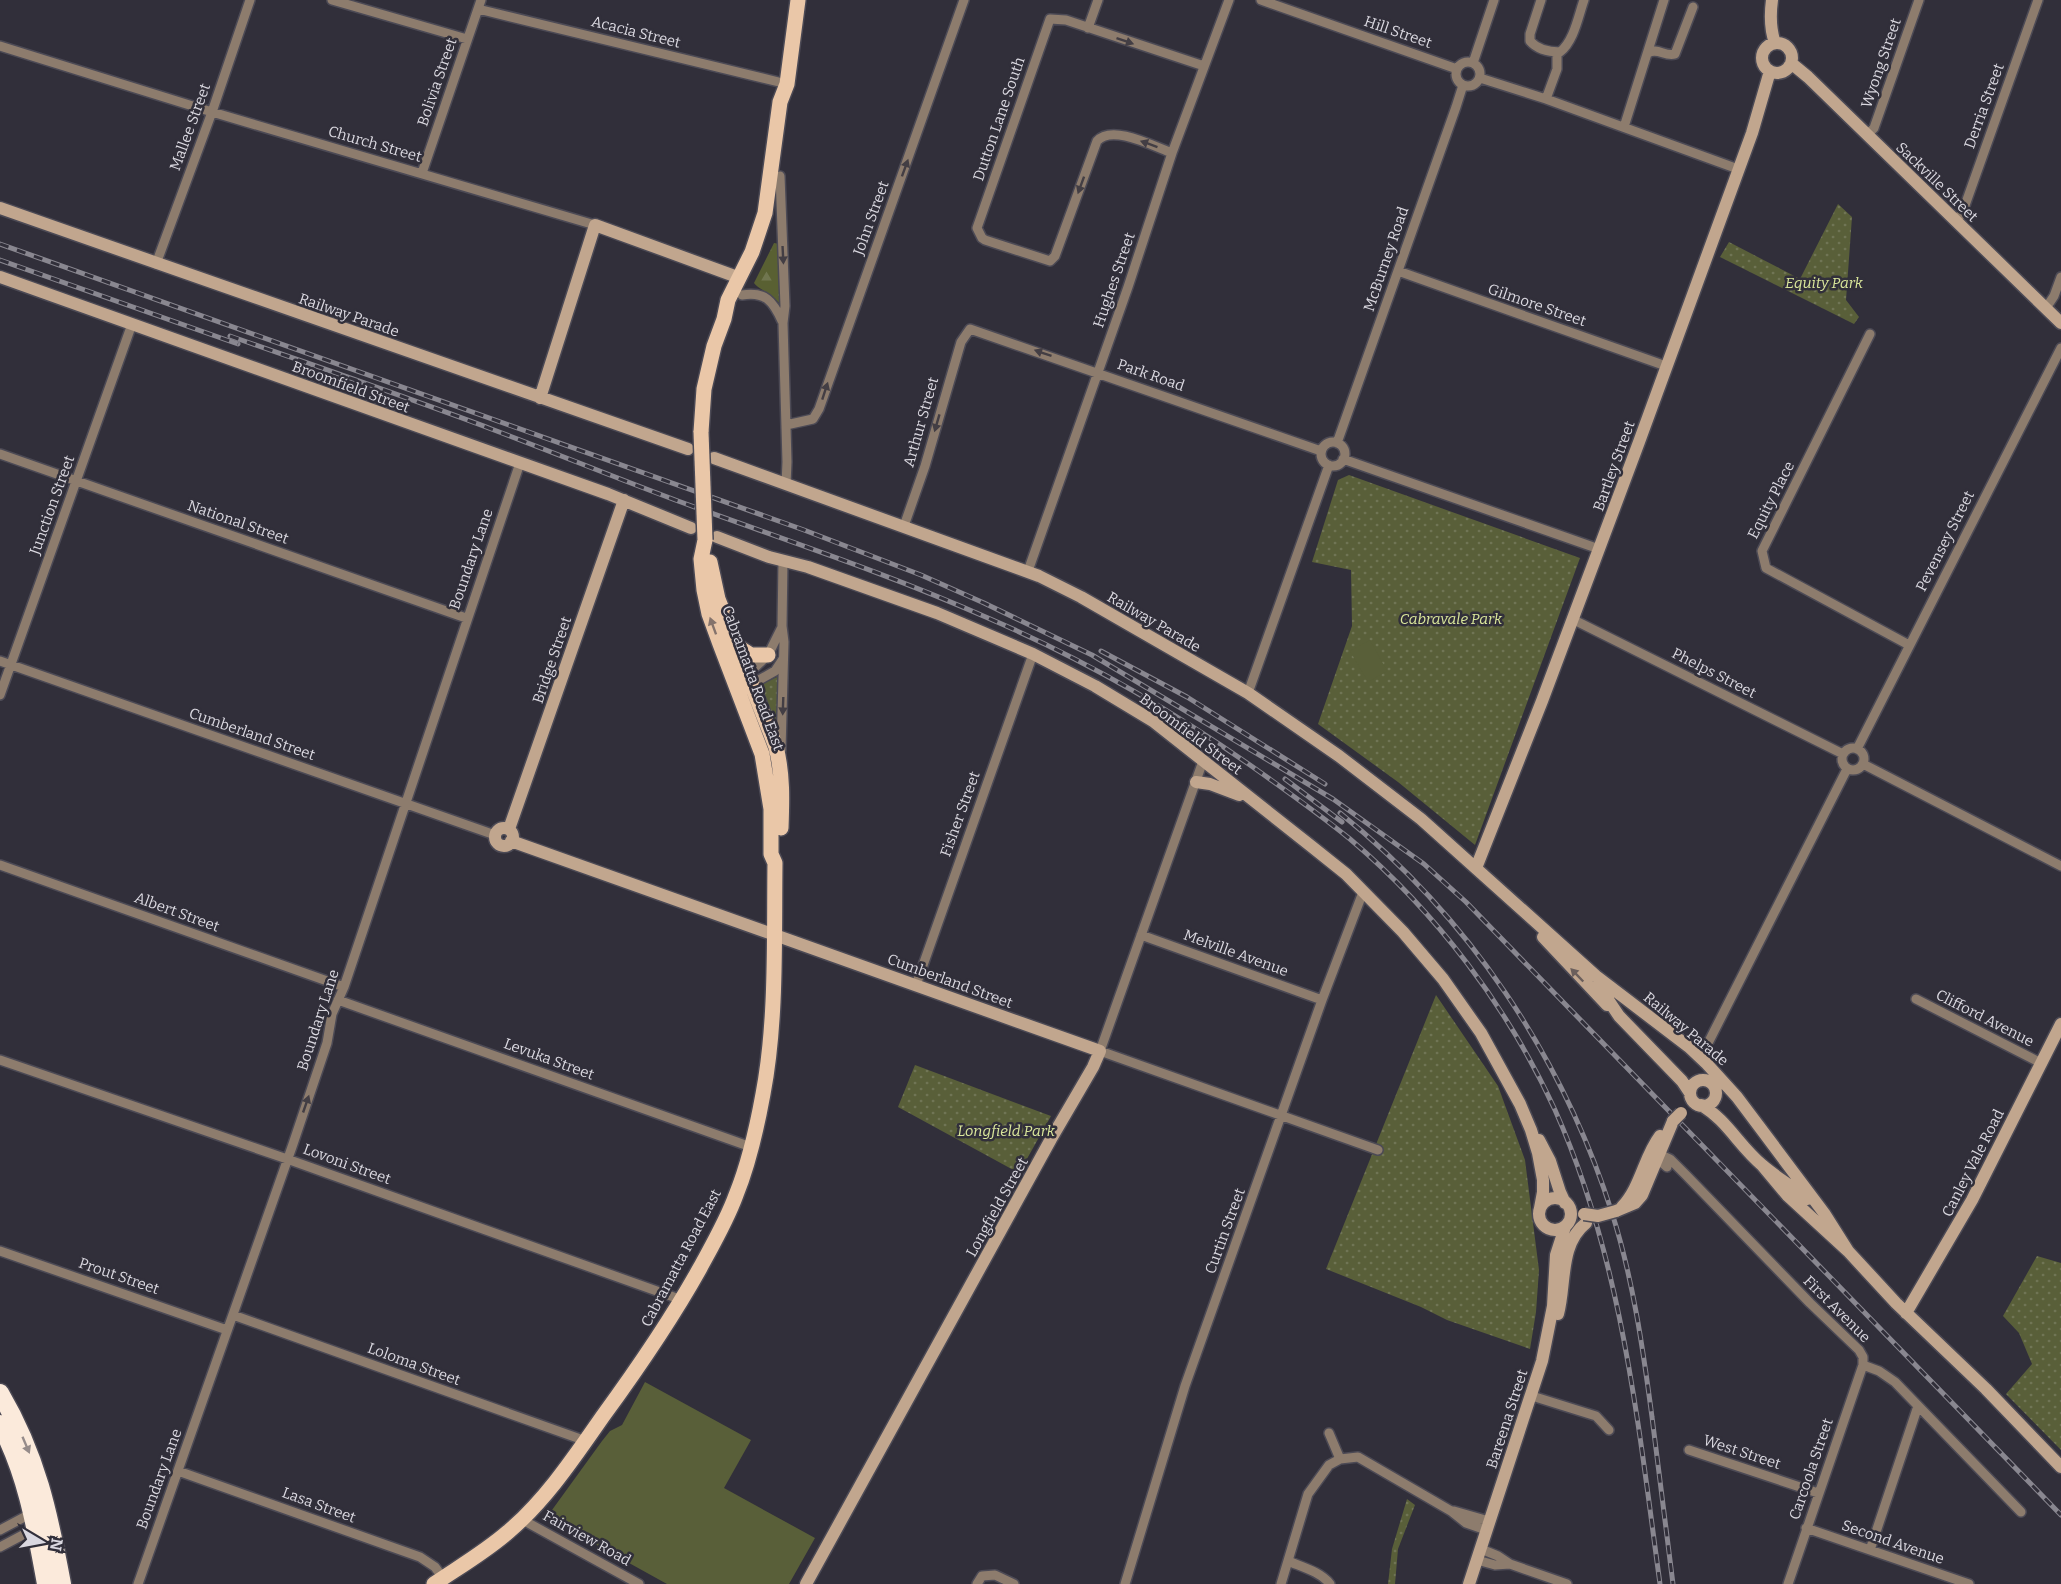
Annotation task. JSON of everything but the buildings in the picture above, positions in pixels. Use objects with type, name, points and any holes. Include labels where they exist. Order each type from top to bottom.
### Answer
[{"type":"highway","points":[[0,1393],[23,1436],[39,1477],[49,1514],[62,1584]]},
{"type":"highway","points":[[0,1424],[17,1460],[34,1521],[46,1584]]},
{"type":"main road","points":[[724,318],[742,295],[763,253],[771,229],[789,102],[787,84],[798,0]]},
{"type":"main road","points":[[1772,0],[1770,15],[1775,43]]},
{"type":"main road","points":[[1775,43],[1780,43],[1791,53],[1791,63],[1779,72],[1770,71],[1763,64],[1762,54],[1767,46],[1775,43]]},
{"type":"main road","name":"Sackville Street","points":[[1791,63],[1808,76],[2061,323]]},
{"type":"main road","name":"Bartley Street","points":[[1476,868],[1599,549],[1738,169],[1770,71]]},
{"type":"main road","name":"Cabramatta Road East","points":[[775,863],[781,854],[780,764],[768,724],[743,682],[709,614],[704,590],[705,559],[711,539],[701,432],[708,368],[728,300],[752,252],[764,219],[780,102],[787,84]]},
{"type":"main road","name":"Railway Parade","points":[[0,208],[688,449]]},
{"type":"main road","points":[[540,398],[595,225]]},
{"type":"main road","name":"Church Street","points":[[595,225],[740,278]]},
{"type":"main road","name":"Broomfield Street","points":[[0,277],[624,500],[691,528]]},
{"type":"main road","name":"Railway Parade","points":[[714,458],[1028,571],[1081,597],[1248,693],[1348,763],[1421,819],[1596,976],[1701,1057],[1726,1083],[1824,1213],[1844,1247]]},
{"type":"main road","name":"Bridge Street","points":[[508,829],[624,500]]},
{"type":"main road","name":"Broomfield Street","points":[[711,539],[817,570],[937,614],[1033,654],[1140,712],[1328,860],[1382,909],[1443,979],[1481,1033],[1527,1118]]},
{"type":"main road","name":"Cabramatta Road East","points":[[439,1581],[495,1542],[521,1519],[542,1498],[586,1441],[655,1344],[682,1300],[727,1217],[751,1147],[769,1060],[775,863],[771,854],[771,809],[764,760],[743,682],[737,646],[705,559]]},
{"type":"main road","points":[[737,646],[755,656],[776,656]]},
{"type":"main road","points":[[1196,782],[1217,786],[1254,802]]},
{"type":"main road","points":[[500,828],[508,829],[513,835],[511,842],[505,846],[499,845],[495,840],[495,835],[500,828]]},
{"type":"main road","name":"Cumberland Street","points":[[511,842],[1100,1051]]},
{"type":"main road","name":"Railway Parade","points":[[1523,910],[1554,951],[1619,1016]]},
{"type":"main road","points":[[1596,976],[1619,1016],[1684,1083],[1694,1102],[1717,1116],[1761,1164],[1824,1213]]},
{"type":"main road","name":"Canley Vale Road","points":[[1906,1313],[1972,1200],[2061,1024]]},
{"type":"main road","name":"Longfield Street","points":[[806,1584],[1100,1051]]},
{"type":"main road","points":[[1663,1062],[1684,1075],[1710,1083],[1715,1090],[1726,1126]]},
{"type":"main road","points":[[1647,1173],[1646,1170],[1654,1156],[1659,1154],[1693,1084],[1705,1080]]},
{"type":"main road","points":[[1527,1118],[1536,1143],[1543,1180],[1544,1192],[1539,1219],[1543,1225],[1552,1230],[1559,1230],[1566,1225],[1616,1211],[1628,1200],[1647,1173],[1654,1144],[1662,1133],[1677,1117],[1691,1107],[1711,1102],[1715,1097],[1715,1090]]},
{"type":"main road","points":[[1527,1118],[1550,1161],[1560,1192],[1567,1204],[1571,1215],[1566,1225]]},
{"type":"main road","points":[[1775,1149],[1804,1205],[1844,1247]]},
{"type":"main road","name":"Railway Parade","points":[[1761,1164],[1794,1202],[1844,1247],[1906,1313],[2061,1467]]},
{"type":"main road","points":[[1540,1208],[1553,1198],[1591,1218]]},
{"type":"main road","points":[[1543,1357],[1560,1308],[1569,1247],[1575,1233],[1591,1218]]},
{"type":"main road","name":"Bareena Street","points":[[1543,1225],[1552,1241],[1556,1259]]},
{"type":"main road","name":"Bareena Street","points":[[1469,1584],[1543,1357],[1553,1306],[1556,1259],[1566,1225]]},
{"type":"street","name":"Mallee Street","points":[[156,264],[250,0]]},
{"type":"street","points":[[332,0],[467,39]]},
{"type":"street","name":"John Street","points":[[786,424],[813,419],[819,409],[964,0]]},
{"type":"street","points":[[1098,0],[1088,28],[1204,66]]},
{"type":"street","name":"Hughes Street","points":[[1028,571],[1172,153],[1229,0]]},
{"type":"street","name":"Hill Street","points":[[1261,0],[1457,69]]},
{"type":"street","points":[[1473,63],[1494,0]]},
{"type":"street","points":[[1541,0],[1530,34],[1530,41],[1545,50],[1557,52],[1565,48],[1584,0]]},
{"type":"street","points":[[1624,128],[1664,0]]},
{"type":"street","name":"Wyong Street","points":[[1867,135],[1874,128],[1919,0]]},
{"type":"street","name":"Derria Street","points":[[1956,222],[1963,211],[2038,0]]},
{"type":"street","name":"Bolivia Street","points":[[422,173],[479,5]]},
{"type":"street","name":"Acacia Street","points":[[479,5],[787,84]]},
{"type":"street","points":[[1648,53],[1655,51],[1670,56],[1675,54],[1693,7]]},
{"type":"street","name":"Dutton Lane South","points":[[1088,28],[1066,20],[1050,19],[977,228],[982,237],[1046,261],[1054,259],[1097,141],[1106,134],[1126,136],[1172,153]]},
{"type":"street","name":"Church Street","points":[[0,46],[212,112],[595,225]]},
{"type":"street","points":[[1546,99],[1557,69],[1557,52]]},
{"type":"street","points":[[1462,63],[1473,63],[1479,67],[1480,78],[1471,86],[1462,85],[1457,80],[1457,69],[1462,63]]},
{"type":"street","points":[[1480,78],[1546,99],[1738,169]]},
{"type":"street","name":"McBurney Road","points":[[1337,443],[1462,85]]},
{"type":"street","points":[[780,176],[785,306],[783,323],[786,484]]},
{"type":"street","name":"Gilmore Street","points":[[1398,271],[1666,366]]},
{"type":"street","points":[[2046,308],[2054,296],[2061,277]]},
{"type":"street","points":[[742,295],[755,293],[768,299],[776,308],[783,323]]},
{"type":"street","name":"Junction Street","points":[[0,695],[132,324]]},
{"type":"street","name":"Park Road","points":[[970,329],[1321,451]]},
{"type":"street","name":"Arthur Street","points":[[904,526],[925,466],[961,342],[970,329]]},
{"type":"street","name":"Equity Place","points":[[1870,334],[1762,551],[1766,568],[1909,645]]},
{"type":"street","name":"Pevensey Street","points":[[1857,749],[2061,348]]},
{"type":"street","points":[[1328,443],[1337,443],[1343,448],[1343,459],[1336,465],[1329,465],[1322,458],[1321,451],[1328,443]]},
{"type":"street","name":"National Street","points":[[0,454],[466,618]]},
{"type":"street","points":[[1343,459],[1599,549]]},
{"type":"street","name":"Boundary Lane","points":[[138,1584],[327,1043],[332,1014],[344,987],[466,618],[520,463]]},
{"type":"street","points":[[1248,693],[1329,465]]},
{"type":"street","name":"Cabramatta Road East","points":[[743,682],[775,671],[782,626],[783,561]]},
{"type":"street","name":"Phelps Street","points":[[1572,619],[1843,754]]},
{"type":"street","name":"Cabramatta Road East","points":[[780,764],[776,656],[782,626]]},
{"type":"street","name":"Fisher Street","points":[[916,985],[1033,654]]},
{"type":"street","name":"Cabramatta Road East","points":[[743,682],[776,656]]},
{"type":"street","name":"Cumberland Street","points":[[0,661],[495,835]]},
{"type":"street","points":[[1848,749],[1857,749],[1863,754],[1863,764],[1856,770],[1847,769],[1843,764],[1843,754],[1848,749]]},
{"type":"street","name":"Longfield Street","points":[[1100,1051],[1203,761]]},
{"type":"street","points":[[1863,764],[2061,866]]},
{"type":"street","points":[[1701,1057],[1847,769]]},
{"type":"street","name":"Albert Street","points":[[0,865],[344,987]]},
{"type":"street","name":"Curtin Street","points":[[1125,1584],[1185,1386],[1322,1000],[1363,892]]},
{"type":"street","name":"Melville Avenue","points":[[1141,935],[1322,1000]]},
{"type":"street","name":"Clifford Avenue","points":[[1916,999],[2041,1063]]},
{"type":"street","name":"Levuka Street","points":[[338,1000],[751,1147]]},
{"type":"street","name":"Cumberland Street","points":[[1100,1051],[1378,1150]]},
{"type":"street","name":"Lovoni Street","points":[[0,1060],[682,1300]]},
{"type":"street","points":[[1662,1133],[1660,1161],[1667,1167]]},
{"type":"street","name":"First Avenue","points":[[1659,1154],[1670,1159],[1859,1350],[1863,1357],[1863,1365],[1890,1378],[2021,1512]]},
{"type":"street","points":[[1647,1173],[1667,1167]]},
{"type":"street","name":"First Avenue","points":[[1667,1167],[1676,1168],[1682,1172]]},
{"type":"street","name":"Prout Street","points":[[0,1251],[227,1330]]},
{"type":"street","name":"Loloma Street","points":[[233,1315],[586,1441]]},
{"type":"street","name":"Carcoola Street","points":[[1788,1584],[1863,1365]]},
{"type":"street","points":[[1532,1396],[1596,1416],[1609,1430]]},
{"type":"street","points":[[1870,1550],[1918,1406]]},
{"type":"street","points":[[1329,1432],[1340,1459]]},
{"type":"street","name":"West Street","points":[[1689,1450],[1818,1493]]},
{"type":"street","points":[[1281,1584],[1308,1494],[1329,1465],[1340,1459],[1358,1457],[1451,1511],[1488,1526]]},
{"type":"street","name":"Lasa Street","points":[[178,1471],[420,1557],[435,1567],[439,1581]]},
{"type":"street","name":"Fairview Road","points":[[521,1519],[639,1584]]},
{"type":"street","points":[[0,1530],[34,1521]]},
{"type":"street","points":[[0,1547],[34,1521]]},
{"type":"street","name":"Second Avenue","points":[[1806,1528],[1970,1584]]},
{"type":"street","points":[[1479,1554],[1498,1556],[1510,1564],[1567,1584]]},
{"type":"street","points":[[1288,1561],[1317,1574],[1330,1584]]},
{"type":"street","points":[[977,1584],[982,1575],[995,1575],[1014,1584]]},
{"type":"green space","name":"Equity Park","points":[[1838,204],[1852,217],[1846,300],[1859,317],[1854,324],[1720,257],[1729,242],[1800,279]]},
{"type":"green space","points":[[774,243],[780,244],[783,302],[779,303],[754,283]]},
{"type":"green space","name":"Cabravale Park","points":[[1349,475],[1580,558],[1475,845],[1398,782],[1318,724],[1352,626],[1351,570],[1312,562],[1338,480]]},
{"type":"green space","points":[[1370,640],[1387,671],[1368,682],[1350,651]]},
{"type":"green space","points":[[779,676],[779,737],[760,685]]},
{"type":"green space","points":[[1436,995],[1498,1086],[1525,1160],[1539,1270],[1530,1349],[1447,1320],[1421,1307],[1326,1269]]},
{"type":"green space","name":"Longfield Park","points":[[915,1065],[1051,1116],[1019,1173],[898,1107]]},
{"type":"green space","points":[[2037,1256],[2061,1263],[2061,1450],[2006,1394],[2032,1364],[2019,1333],[2003,1316]]},
{"type":"green space","points":[[645,1382],[751,1440],[724,1488],[815,1538],[789,1584],[667,1584],[555,1522],[552,1510],[610,1431],[622,1425]]},
{"type":"green space","points":[[1407,1499],[1415,1505],[1398,1549],[1395,1584],[1388,1584],[1392,1549]]},
{"type":"railway","points":[[0,244],[804,530],[921,575],[1092,655],[1333,799],[1424,864],[1466,902],[2061,1515]]},
{"type":"railway","points":[[0,260],[238,344]]},
{"type":"railway","points":[[230,336],[461,418],[678,501],[873,571],[1023,633],[1123,685],[1187,723],[1313,810],[1350,839],[1412,898],[1467,963],[1515,1034],[1555,1110],[1578,1167],[1597,1225],[1612,1283],[1635,1403],[1660,1584]]},
{"type":"railway","points":[[1101,651],[1187,697],[1325,784]]},
{"type":"railway","points":[[1285,779],[1342,822]]},
{"type":"railway","points":[[1340,813],[1386,853],[1430,897],[1469,944],[1506,993],[1567,1099],[1612,1213],[1626,1263],[1649,1391],[1673,1584]]}]
